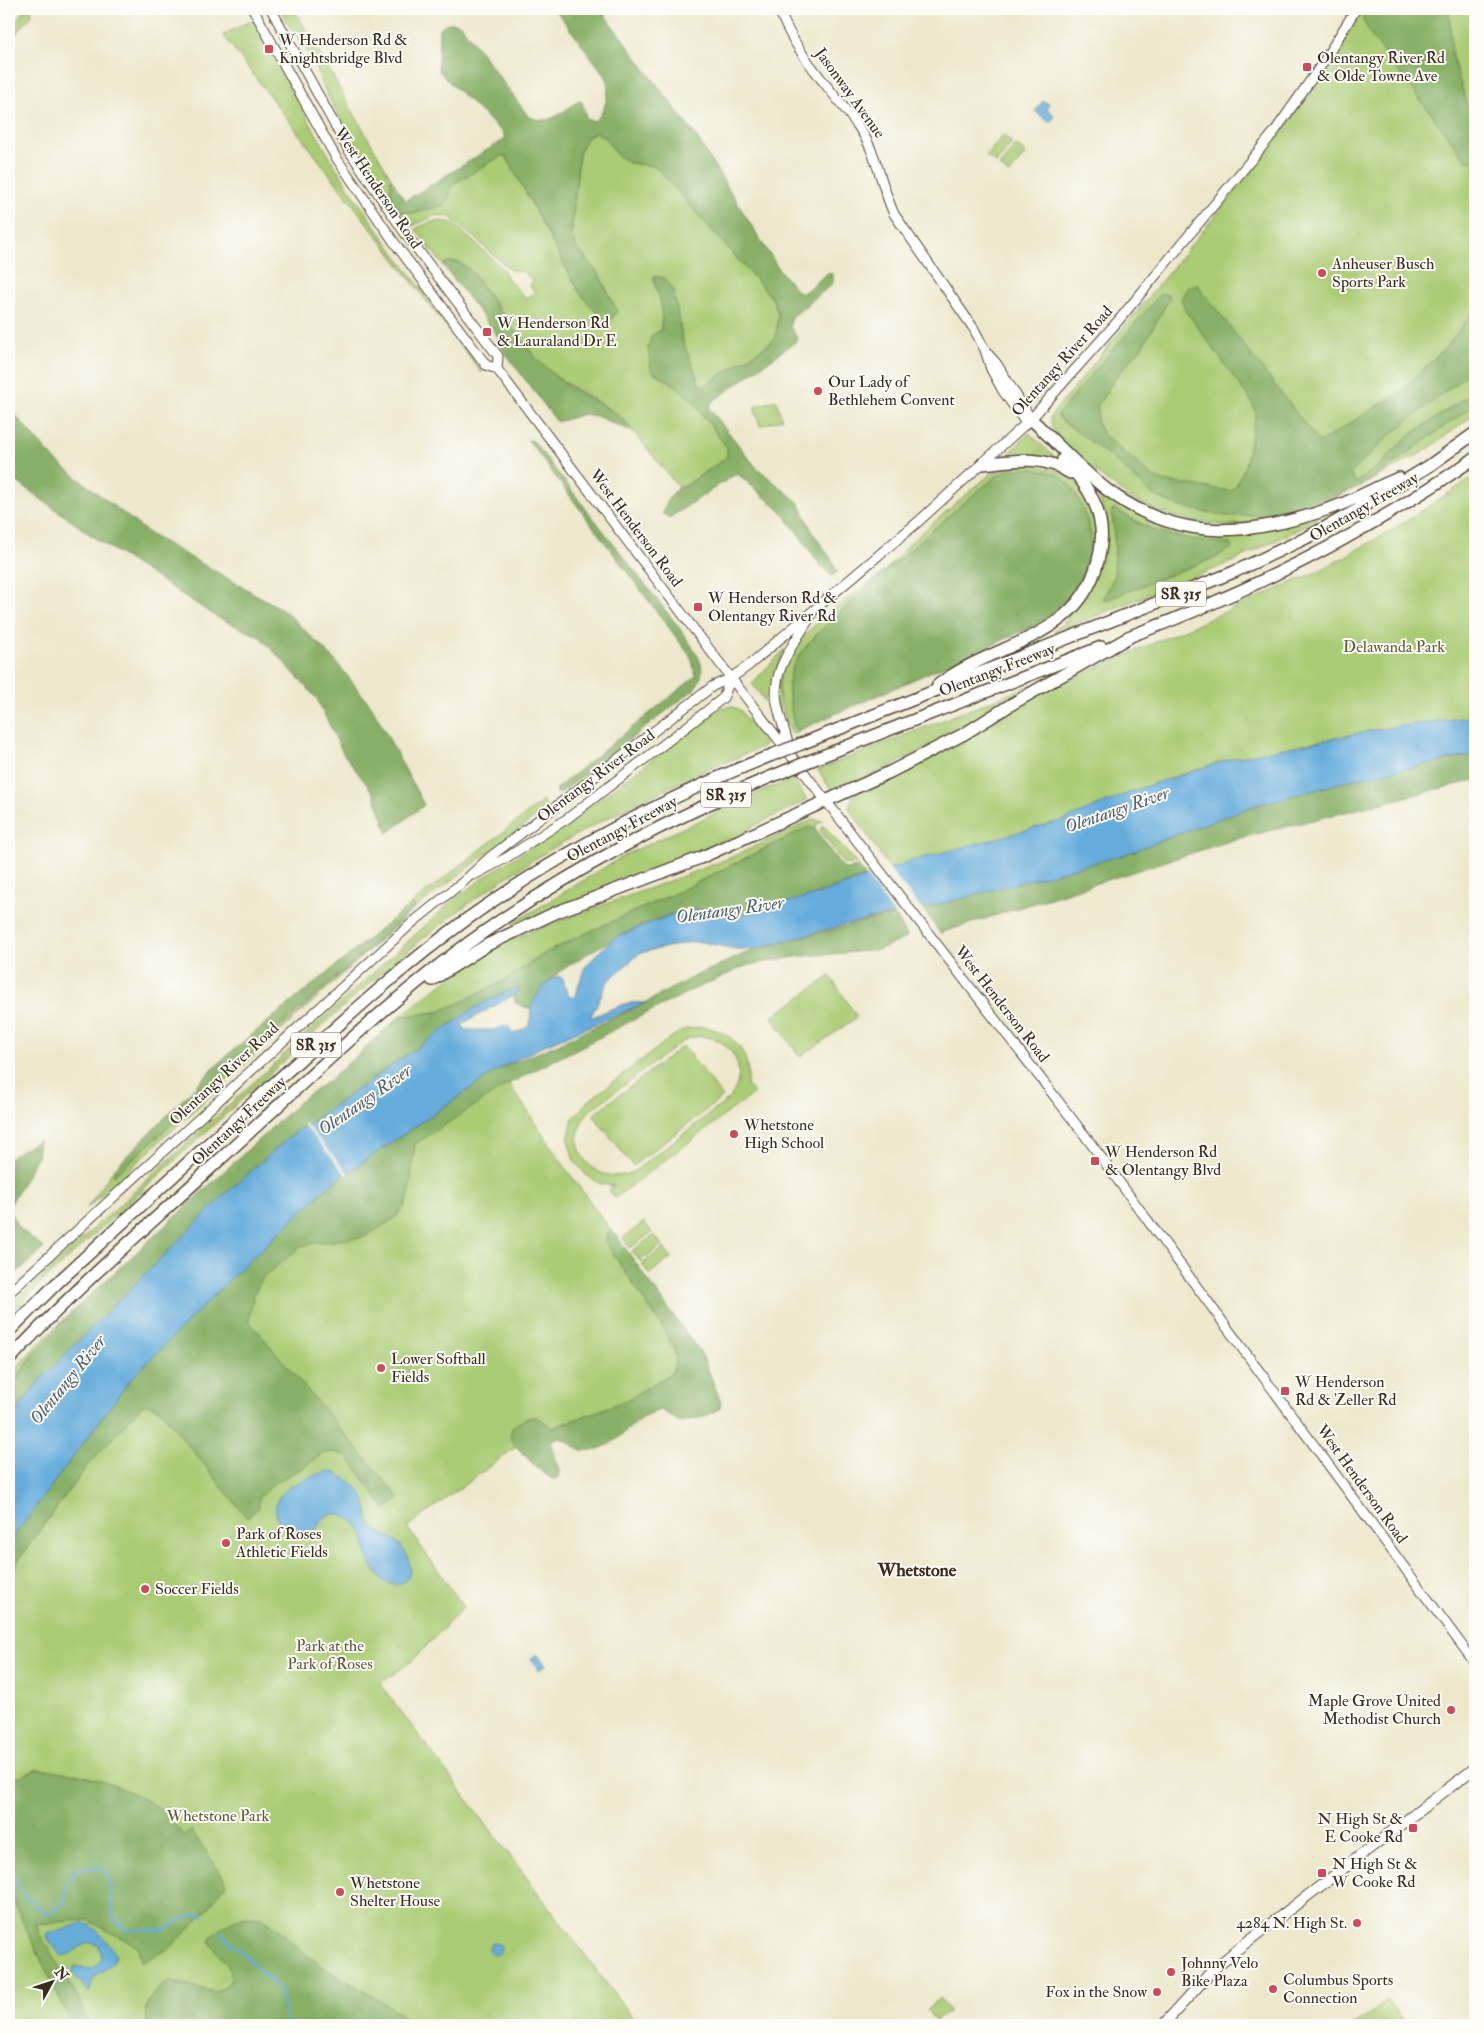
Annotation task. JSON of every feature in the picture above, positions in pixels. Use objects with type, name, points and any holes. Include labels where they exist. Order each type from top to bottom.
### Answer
[{"type":"highway","points":[[1029,421],[1106,489],[1132,506],[1174,524],[1200,529],[1246,530],[1303,517],[1338,505],[1383,484],[1429,466]]},
{"type":"highway","points":[[922,696],[961,669],[1045,631],[1063,618],[1077,604],[1094,574],[1101,546],[1099,515],[1092,495],[1029,421]]},
{"type":"highway","name":"Olentangy Freeway","points":[[9,1330],[56,1284],[356,1009],[413,960],[468,919],[530,877],[592,840],[668,800],[772,755],[1234,572],[1306,538],[1357,510],[1429,466],[1475,434]]},
{"type":"highway","name":"Olentangy Freeway","points":[[9,1360],[70,1298],[368,1024],[479,935],[571,874],[668,822],[730,793],[1243,590],[1367,527],[1475,458]]},
{"type":"highway","points":[[982,464],[1024,459],[1047,461],[1070,473],[1092,495]]},
{"type":"highway","points":[[368,1024],[487,945],[558,912],[728,846],[890,772],[964,734],[1012,704],[1133,635]]},
{"type":"main road","name":"West Henderson Road","points":[[254,9],[335,156],[363,198],[486,365],[497,369],[731,678],[1086,1137],[1475,1663]]},
{"type":"main road","name":"West Henderson Road","points":[[271,9],[348,149],[405,233],[498,356],[497,369]]},
{"type":"main road","name":"Jasonway Avenue","points":[[778,9],[795,42],[860,129],[873,150],[885,194],[894,214],[974,329],[985,350],[990,369],[1002,391],[1029,421]]},
{"type":"main road","name":"Olentangy River Road","points":[[9,1293],[412,923],[464,881],[490,857],[713,686],[731,678],[919,521],[1029,421],[1123,315],[1275,131],[1322,64],[1356,9]]},
{"type":"main road","points":[[790,754],[777,703],[777,676],[786,654],[814,610]]},
{"type":"main road","name":"Olentangy River Road","points":[[464,881],[506,858],[568,818],[723,698],[731,678]]},
{"type":"main road","points":[[1163,2025],[1211,1972],[1239,1948],[1475,1768]]},
{"type":"green space","points":[[26,9],[31,9],[32,15],[9,42],[9,29]]},
{"type":"green space","points":[[281,9],[294,9],[391,178],[390,193],[393,203],[346,128],[328,96],[306,48],[286,21]]},
{"type":"green space","points":[[555,9],[600,9],[695,135],[780,271],[796,290],[802,294],[829,272],[833,275],[833,283],[791,318],[790,326],[797,338],[795,342],[712,402],[709,408],[756,467],[799,503],[813,533],[832,560],[837,572],[832,576],[821,566],[783,513],[739,475],[734,475],[669,518],[662,513],[669,498],[678,487],[684,487],[727,457],[727,448],[692,400],[678,387],[651,370],[648,348],[652,335],[661,330],[662,323],[661,304],[654,276],[664,278],[673,289],[683,342],[700,385],[704,386],[769,344],[776,337],[778,313],[772,298],[655,166],[629,163],[616,154],[605,137],[595,132],[585,139],[579,154],[571,237],[577,248],[599,274],[617,311],[611,320],[602,319],[579,292],[506,156],[501,156],[456,182],[451,187],[449,199],[444,205],[416,213],[400,212],[393,200],[391,178],[405,201],[505,139],[503,133],[446,79],[438,69],[439,29],[444,25],[455,23],[461,25],[528,116],[542,120],[549,119],[560,114],[578,101],[582,102],[587,120],[594,121],[602,113],[608,90],[607,78]]},
{"type":"green space","name":"Anheuser Busch Sports Park","points":[[1362,9],[1475,9],[1475,391],[1406,438],[1384,461],[1357,482],[1350,475],[1282,513],[1281,518],[1224,525],[1198,522],[1173,516],[1149,507],[1103,478],[1063,443],[1054,432],[1050,417],[1265,155],[1323,74]]},
{"type":"green space","points":[[1364,9],[1449,9],[1452,56],[1475,131],[1475,161],[1466,160],[1372,37],[1363,21]]},
{"type":"green space","points":[[254,19],[334,165],[395,254],[480,367],[482,373],[223,35]]},
{"type":"green space","points":[[595,132],[605,137],[616,154],[629,163],[654,166],[666,177],[772,298],[778,313],[776,337],[769,344],[704,386],[700,385],[683,342],[673,289],[664,278],[654,276],[655,286],[661,302],[661,320],[654,373],[679,387],[692,400],[727,448],[727,457],[684,487],[678,487],[618,414],[556,377],[537,360],[471,271],[447,262],[443,265],[415,229],[434,222],[443,221],[454,224],[504,270],[508,279],[526,299],[535,292],[529,285],[533,281],[523,272],[511,270],[450,217],[437,215],[412,226],[400,212],[416,213],[444,205],[449,199],[451,187],[456,182],[501,156],[506,156],[579,292],[610,320],[617,311],[599,274],[577,248],[571,237],[579,154],[585,139]]},
{"type":"green space","points":[[1003,135],[1012,143],[996,163],[986,156]]},
{"type":"green space","points":[[1016,145],[1026,153],[1009,174],[999,166]]},
{"type":"green space","points":[[447,262],[459,262],[471,271],[520,339],[554,375],[616,415],[634,432],[596,416],[584,414],[557,422],[503,350],[497,335],[443,265]]},
{"type":"green space","points":[[1197,284],[1318,441],[1322,441],[1401,391],[1446,347],[1475,310],[1475,368],[1390,435],[1350,474],[1354,481],[1357,482],[1384,461],[1406,438],[1475,391],[1475,404],[1368,482],[1333,498],[1282,513],[1265,515],[1226,516],[1180,507],[1153,495],[1110,456],[1061,420],[1057,415],[1160,294],[1168,294],[1170,298],[1142,347],[1118,374],[1098,405],[1097,422],[1102,433],[1152,476],[1163,481],[1231,491],[1235,487],[1245,466],[1256,414],[1252,402],[1186,311],[1181,299],[1187,288]]},
{"type":"green space","points":[[776,400],[782,419],[760,426],[754,407]]},
{"type":"green space","points":[[1475,404],[1475,414],[1428,449],[1368,482]]},
{"type":"green space","points":[[9,408],[56,461],[151,535],[285,611],[333,658],[372,707],[424,805],[388,833],[374,794],[343,753],[317,699],[260,637],[217,617],[98,540],[9,476]]},
{"type":"green space","points":[[1029,433],[1057,459],[1031,455],[1007,456]]},
{"type":"green space","points":[[528,440],[533,441],[680,629],[696,652],[702,667],[698,683],[692,691],[561,793],[557,793],[557,788],[696,676],[691,657]]},
{"type":"green space","points":[[1027,463],[1065,473],[1076,482],[1090,504],[1096,522],[1097,541],[1088,577],[1076,597],[1048,622],[1023,631],[1053,612],[999,474],[948,516],[847,606],[805,648],[797,659],[790,676],[789,697],[794,726],[797,731],[792,734],[781,703],[779,687],[782,671],[800,640],[826,615],[888,568],[910,543],[988,476],[1000,469]]},
{"type":"green space","points":[[1025,468],[1053,473],[1066,481],[1076,495],[1088,523],[1091,542],[1087,561],[1078,581],[1060,606],[1042,620],[1023,631],[797,731],[794,726],[789,697],[790,676],[797,659],[814,637],[915,545],[999,474],[1007,470]]},
{"type":"green space","name":"Delawanda Park","points":[[1475,476],[1475,716],[1380,729],[1230,759],[1141,788],[1064,820],[890,869],[849,808],[854,794],[860,789],[878,787],[901,777],[1046,690],[1319,571],[1394,529]]},
{"type":"green space","points":[[1095,483],[1194,530],[1316,517],[1317,520],[1234,561],[1055,632],[1054,630],[1066,621],[1106,537],[1102,506],[1093,485]],"holes":[[[1115,509],[1155,531],[1232,548],[1216,557],[1108,599],[1103,599],[1114,578],[1115,547],[1112,510]]]},
{"type":"green space","points":[[1115,509],[1156,531],[1184,538],[1230,544],[1232,548],[1216,557],[1108,599],[1103,599],[1114,577],[1115,547],[1112,510]]},
{"type":"green space","points":[[785,649],[777,668],[780,723],[752,683]]},
{"type":"green space","points":[[1033,684],[1035,687],[968,728],[838,792],[832,791],[818,770]]},
{"type":"green space","points":[[723,706],[724,708],[730,706],[740,710],[766,745],[657,793],[585,830],[516,871],[454,914],[343,1007],[40,1284],[9,1316],[9,1306],[452,901],[493,871],[553,834]]},
{"type":"green space","points":[[1475,755],[1475,780],[1236,839],[940,933],[923,908],[1123,855],[1250,807],[1370,775]]},
{"type":"green space","points":[[793,779],[807,800],[732,839],[514,927],[512,924],[625,855],[767,789]]},
{"type":"green space","points":[[543,801],[546,805],[543,811],[414,909],[414,905],[411,904]]},
{"type":"green space","points":[[814,819],[823,821],[817,824],[815,829],[808,827],[680,891],[547,952],[505,980],[455,1005],[437,1012],[399,1017],[461,970],[511,940],[730,858]]},
{"type":"green space","points":[[822,826],[825,827],[857,864],[844,864],[820,830]]},
{"type":"green space","points":[[808,827],[815,829],[842,867],[845,869],[859,867],[865,877],[767,909],[744,913],[691,910],[658,919],[618,936],[565,968],[545,985],[530,1009],[515,1003],[514,995],[520,989],[514,988],[476,1007],[288,1138],[224,1195],[9,1421],[9,1388],[36,1352],[75,1309],[306,1096],[330,1080],[399,1017],[437,1012],[455,1005],[505,980],[547,952],[680,891]]},
{"type":"green space","points":[[411,904],[414,905],[414,909],[289,1018],[114,1176],[114,1169],[226,1056]]},
{"type":"green space","points":[[895,914],[907,936],[904,939],[878,950],[794,957],[748,965],[684,994],[510,1083],[415,1144],[409,1196],[404,1207],[395,1218],[365,1237],[303,1246],[264,1276],[254,1294],[249,1321],[400,1499],[385,1509],[347,1456],[334,1452],[321,1454],[305,1467],[277,1481],[259,1498],[259,1507],[247,1518],[160,1410],[148,1404],[142,1406],[87,1466],[21,1556],[9,1577],[9,1543],[130,1380],[233,1276],[331,1184],[499,1069],[645,1003],[691,978],[755,949]]},
{"type":"green space","points":[[403,919],[87,1208],[114,1169],[114,1175]]},
{"type":"green space","points":[[830,976],[857,1017],[800,1057],[772,1017]]},
{"type":"green space","points":[[701,1027],[712,1029],[731,1038],[738,1045],[747,1063],[747,1085],[754,1093],[615,1198],[609,1190],[614,1186],[601,1184],[588,1177],[574,1161],[568,1140],[573,1118],[587,1102],[673,1036],[686,1029]],"holes":[[[701,1036],[724,1044],[731,1052],[739,1072],[733,1093],[724,1103],[633,1172],[618,1176],[604,1174],[593,1168],[584,1158],[579,1147],[578,1134],[582,1121],[592,1109],[689,1038]]]},
{"type":"green space","points":[[683,1046],[723,1097],[633,1166],[593,1115]]},
{"type":"green space","name":"Whetstone Park","points":[[499,1069],[569,1173],[702,1355],[625,1401],[531,1436],[407,1527],[464,1607],[413,1660],[380,1684],[638,2025],[9,2025],[9,1543],[130,1380]]},
{"type":"green space","points":[[39,1140],[37,1157],[9,1207],[9,1158]]},
{"type":"green space","points":[[9,1209],[18,1227],[44,1248],[9,1280]]},
{"type":"green space","points":[[644,1222],[652,1232],[630,1248],[623,1238]]},
{"type":"green space","points":[[612,1230],[702,1355],[721,1402],[720,1409],[704,1417],[680,1422],[661,1410],[651,1413],[609,1444],[597,1449],[582,1451],[563,1439],[555,1439],[551,1441],[560,1474],[557,1478],[552,1479],[514,1444],[510,1438],[512,1428],[523,1420],[532,1417],[541,1420],[552,1428],[625,1401],[672,1373],[676,1359],[674,1349],[661,1325],[605,1242],[608,1233]]},
{"type":"green space","points":[[654,1235],[662,1245],[640,1261],[632,1251]]},
{"type":"green space","points":[[664,1248],[671,1258],[649,1274],[642,1264]]},
{"type":"green space","points":[[75,1309],[36,1352],[9,1388],[9,1375]]},
{"type":"green space","points":[[38,1769],[85,1776],[116,1786],[145,1800],[165,1814],[184,1836],[191,1830],[226,1884],[207,1910],[170,1948],[141,1962],[138,1947],[87,1920],[36,1924],[39,1933],[82,2004],[89,2025],[72,2025],[9,1892],[9,1778],[19,1777]]},
{"type":"green space","points":[[246,1917],[261,1918],[277,1928],[303,1952],[332,1973],[372,1995],[417,2025],[149,2025],[146,2011],[149,1999],[170,1981],[216,1992],[225,1987],[232,1978],[228,1966],[209,1941],[220,1929]]},
{"type":"green space","points":[[940,1999],[949,2011],[935,2021],[926,2009]]},
{"type":"green space","points":[[1388,2001],[1406,2025],[1353,2025]]},
{"type":"water","points":[[1043,101],[1049,104],[1047,109],[1053,114],[1054,118],[1051,121],[1047,121],[1035,111]]},
{"type":"water","name":"Olentangy River","points":[[1475,716],[1475,755],[1370,775],[1250,807],[1123,855],[949,902],[844,925],[755,949],[736,949],[702,942],[691,942],[640,953],[608,981],[590,1018],[630,1003],[645,1003],[545,1045],[499,1069],[331,1184],[233,1276],[130,1380],[9,1543],[9,1421],[40,1380],[224,1195],[288,1138],[476,1007],[514,988],[520,989],[514,995],[462,1024],[465,1030],[493,1030],[508,1025],[512,1034],[529,1025],[530,1011],[533,1003],[541,989],[549,981],[558,976],[563,979],[567,994],[572,998],[575,995],[585,967],[605,946],[616,937],[675,913],[694,910],[739,914],[751,912],[822,893],[911,861],[1064,820],[1141,788],[1230,759],[1380,729]]},
{"type":"water","points":[[330,1471],[346,1479],[356,1487],[366,1502],[368,1519],[372,1525],[377,1531],[397,1542],[405,1552],[410,1564],[410,1570],[409,1576],[405,1581],[393,1585],[386,1583],[378,1576],[366,1552],[364,1537],[353,1522],[342,1515],[331,1514],[325,1517],[311,1535],[293,1535],[280,1525],[276,1515],[276,1504],[281,1495],[291,1486]]},
{"type":"water","points":[[537,1654],[546,1665],[539,1670],[531,1659]]},
{"type":"water","points":[[84,1923],[94,1928],[103,1936],[116,1956],[112,1964],[93,1978],[89,1993],[73,1973],[74,1967],[91,1969],[97,1966],[102,1957],[99,1946],[89,1943],[68,1955],[62,1956],[52,1946],[47,1936],[50,1932],[60,1931]]},
{"type":"water","points":[[495,1943],[501,1949],[495,1955],[489,1949]]},
{"type":"pier","points":[[888,867],[922,910],[896,916],[865,874]]},
{"type":"pier","points":[[305,1123],[349,1174],[347,1176],[303,1124]]},
{"type":"waterway","points":[[9,1869],[26,1898],[46,1913],[55,1911],[65,1902],[66,1883],[77,1870],[91,1867],[105,1870],[109,1882],[114,1920],[128,1930],[163,1930],[187,1917],[196,1914],[203,1916]]},
{"type":"waterway","points":[[219,1931],[280,1990],[287,2025]]},
{"type":"railway","points":[[9,20],[18,9]]},
{"type":"place","name":"W Henderson Rd & Knightsbridge Blvd","points":[[269,49]]},
{"type":"place","name":"Olentangy River Rd & Olde Towne Ave","points":[[1307,67]]},
{"type":"place","name":"Anheuser Busch Sports Park","points":[[1322,273]]},
{"type":"place","name":"W Henderson Rd & Lauraland Dr E","points":[[487,332]]},
{"type":"place","name":"Our Lady of Bethlehem Convent","points":[[818,391]]},
{"type":"place","name":"W Henderson Rd & Olentangy River Rd","points":[[698,607]]},
{"type":"place","name":"Whetstone High School","points":[[734,1134]]},
{"type":"place","name":"W Henderson Rd & Olentangy Blvd","points":[[1095,1161]]},
{"type":"place","name":"Lower Softball Fields","points":[[381,1368]]},
{"type":"place","name":"W Henderson Rd & Zeller Rd","points":[[1285,1391]]},
{"type":"place","name":"Park of Roses Athletic Fields","points":[[226,1543]]},
{"type":"place","name":"Soccer Fields","points":[[145,1589]]},
{"type":"place","name":"Maple Grove United Methodist Church","points":[[1451,1710]]},
{"type":"place","name":"N High St & E Cooke Rd","points":[[1413,1828]]},
{"type":"place","name":"N High St & W Cooke Rd","points":[[1322,1873]]},
{"type":"place","name":"Whetstone Shelter House","points":[[340,1892]]},
{"type":"place","name":"4284 N. High St.","points":[[1357,1923]]},
{"type":"place","name":"Johnny Velo Bike Plaza","points":[[1171,1972]]},
{"type":"place","name":"Columbus Sports Connection","points":[[1273,1989]]},
{"type":"place","name":"Fox in the Snow","points":[[1157,1992]]},
{"type":"district","name":"Whetstone","points":[[917,1570]]},
{"type":"park label","name":"Park at the Park of Roses","points":[[330,1655]]}]
